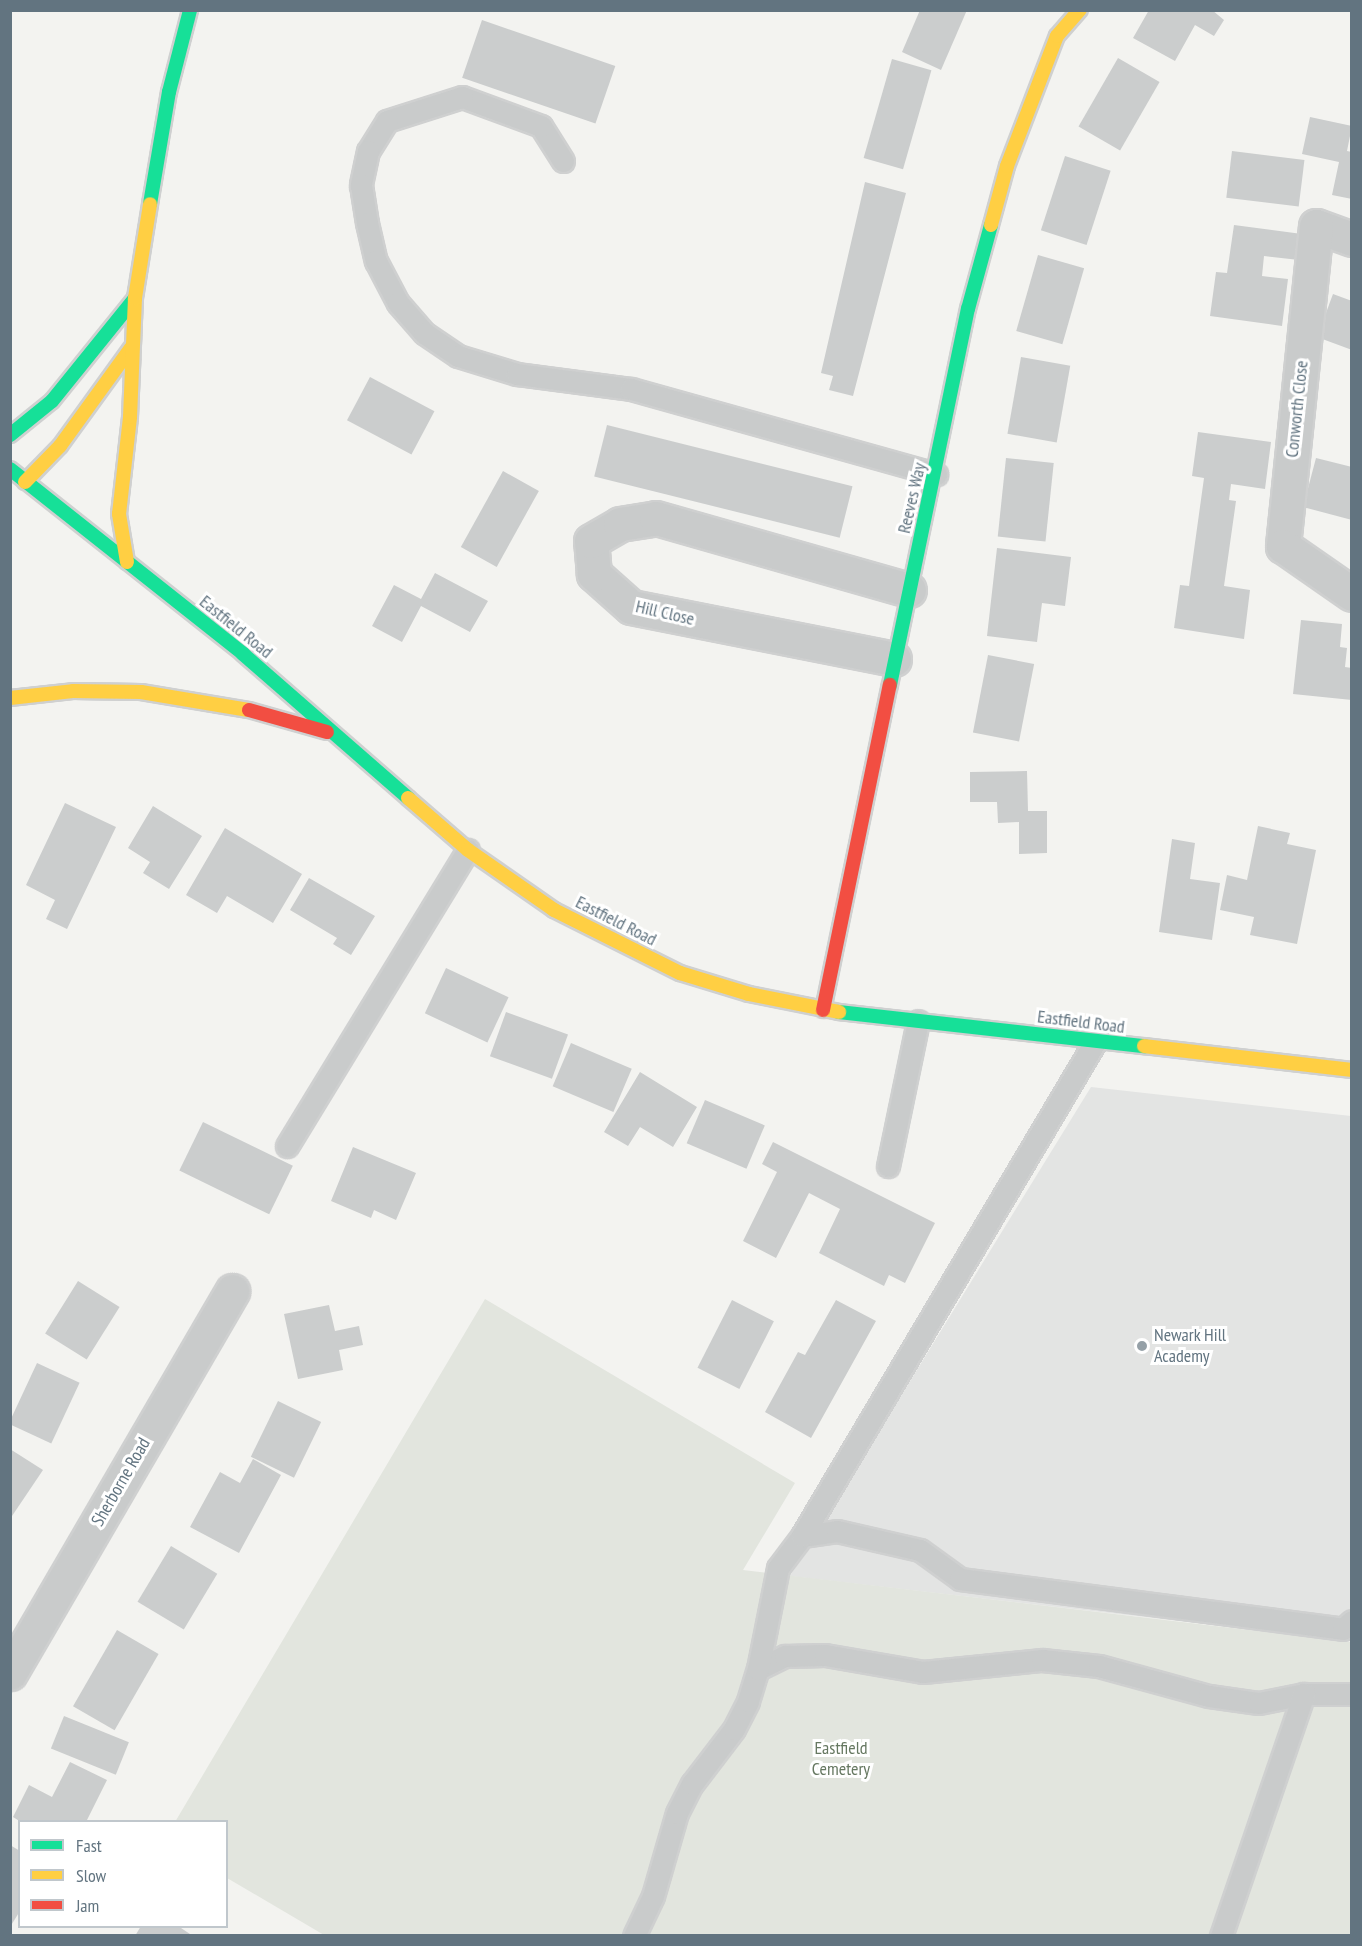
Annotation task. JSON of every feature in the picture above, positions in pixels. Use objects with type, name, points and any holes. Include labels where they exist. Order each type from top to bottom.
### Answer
[{"type":"main road","points":[[127,562],[119,513],[130,417],[131,348],[135,297],[169,92],[190,10]]},
{"type":"main road","name":"Reeves Way","points":[[823,1010],[849,898],[894,660],[936,474],[968,309],[1007,166],[1057,36],[1080,10]]},
{"type":"main road","points":[[10,435],[52,401],[135,297]]},
{"type":"main road","points":[[10,493],[25,482],[66,438],[131,348]]},
{"type":"main road","name":"Eastfield Road","points":[[10,469],[127,562],[334,734],[468,850],[554,910],[670,968],[749,994],[823,1010],[1352,1070]]},
{"type":"main road","points":[[10,698],[73,692],[141,692],[233,705],[334,734]]},
{"type":"street","name":"Conworth Close","points":[[1352,239],[1316,226],[1283,546],[1352,594]]},
{"type":"street","name":"Hill Close","points":[[894,660],[631,608],[594,574],[591,541],[620,524],[656,518],[909,590]]},
{"type":"street","name":"Sherborne Road","points":[[10,1672],[232,1291]]},
{"type":"lane","points":[[563,160],[541,126],[462,97],[387,121],[368,151],[361,185],[367,223],[376,261],[398,303],[424,333],[458,356],[517,374],[631,389],[936,474]]},
{"type":"lane","points":[[287,1146],[468,850]]},
{"type":"lane","points":[[888,1166],[918,1021]]},
{"type":"lane","points":[[634,1935],[653,1896],[677,1813],[692,1784],[734,1728],[758,1669],[778,1568],[802,1536],[1095,1042]]},
{"type":"lane","points":[[802,1536],[837,1531],[920,1550],[960,1579],[1343,1629],[1352,1621]]},
{"type":"lane","points":[[758,1669],[785,1656],[825,1655],[923,1672],[1042,1660],[1099,1666],[1209,1696],[1259,1702],[1304,1694],[1352,1694]]},
{"type":"lane","points":[[1221,1935],[1304,1694]]},
{"type":"shaded area","name":"Newark Hill Academy","points":[[1091,1087],[1351,1116],[1351,1641],[790,1576]]},
{"type":"green space","name":"Eastfield Cemetery","points":[[485,1299],[795,1483],[743,1570],[1351,1642],[1351,1935],[324,1935],[228,1879],[228,1820],[176,1820]]},
{"type":"building","points":[[920,10],[967,10],[941,70],[902,52]]},
{"type":"building","points":[[1149,10],[1212,10],[1224,20],[1214,36],[1195,25],[1175,61],[1133,38]]},
{"type":"building","points":[[482,20],[615,66],[595,124],[462,78]]},
{"type":"building","points":[[1118,58],[1160,82],[1120,150],[1078,126]]},
{"type":"building","points":[[892,59],[931,70],[903,169],[864,158]]},
{"type":"building","points":[[1310,117],[1352,126],[1347,151],[1352,152],[1352,199],[1332,195],[1339,162],[1302,154]]},
{"type":"building","points":[[1232,151],[1304,160],[1299,207],[1226,198]]},
{"type":"building","points":[[1065,156],[1111,171],[1087,245],[1041,230]]},
{"type":"building","points":[[865,182],[906,193],[853,396],[829,390],[833,376],[821,373]]},
{"type":"building","points":[[1234,225],[1302,234],[1299,260],[1264,256],[1262,276],[1288,279],[1282,326],[1210,316],[1216,272],[1227,273]]},
{"type":"building","points":[[1038,255],[1084,268],[1062,344],[1016,331]]},
{"type":"building","points":[[1333,294],[1352,301],[1352,350],[1317,337]]},
{"type":"building","points":[[1021,357],[1070,366],[1057,442],[1007,434]]},
{"type":"building","points":[[370,377],[434,411],[411,455],[347,420]]},
{"type":"building","points":[[607,425],[852,486],[840,538],[594,476]]},
{"type":"building","points":[[1198,432],[1271,442],[1265,489],[1231,484],[1229,500],[1236,501],[1224,586],[1250,590],[1244,639],[1174,628],[1180,585],[1189,586],[1204,478],[1192,476]]},
{"type":"building","points":[[1006,458],[1054,463],[1045,542],[998,537]]},
{"type":"building","points":[[1316,458],[1352,467],[1352,520],[1303,507]]},
{"type":"building","points":[[503,471],[539,491],[497,567],[461,547]]},
{"type":"building","points":[[997,548],[1071,557],[1065,606],[1042,603],[1037,642],[987,636]]},
{"type":"building","points":[[435,573],[488,601],[470,632],[421,606],[402,642],[372,626],[394,585],[421,599]]},
{"type":"building","points":[[1301,620],[1342,624],[1340,647],[1347,648],[1345,667],[1352,668],[1352,700],[1293,694]]},
{"type":"building","points":[[988,655],[1034,664],[1019,742],[973,733]]},
{"type":"building","points":[[1027,771],[1028,811],[1047,811],[1047,853],[1019,854],[1019,822],[998,823],[997,802],[970,802],[970,772]]},
{"type":"building","points":[[65,803],[116,827],[67,929],[46,919],[55,900],[26,885]]},
{"type":"building","points":[[153,806],[202,836],[169,889],[143,873],[150,862],[128,848]]},
{"type":"building","points":[[1258,826],[1290,833],[1287,844],[1316,850],[1297,944],[1250,935],[1254,917],[1220,910],[1227,875],[1247,880]]},
{"type":"building","points":[[225,828],[302,874],[273,923],[227,896],[217,913],[186,895]]},
{"type":"building","points":[[1172,839],[1195,843],[1190,879],[1220,883],[1212,940],[1159,932]]},
{"type":"building","points":[[309,878],[375,916],[351,955],[333,944],[337,938],[290,910]]},
{"type":"building","points":[[446,968],[509,997],[487,1042],[425,1013]]},
{"type":"building","points":[[506,1012],[568,1035],[552,1079],[490,1056]]},
{"type":"building","points":[[571,1043],[632,1069],[613,1112],[553,1086]]},
{"type":"building","points":[[640,1072],[697,1107],[673,1147],[640,1127],[628,1146],[604,1132]]},
{"type":"building","points":[[705,1100],[765,1125],[746,1169],[687,1143]]},
{"type":"building","points":[[203,1122],[293,1166],[269,1214],[179,1171]]},
{"type":"building","points":[[773,1142],[935,1223],[905,1283],[889,1275],[884,1286],[819,1253],[840,1209],[809,1193],[776,1258],[743,1241],[777,1172],[762,1164]]},
{"type":"building","points":[[353,1147],[416,1173],[396,1220],[374,1210],[371,1218],[331,1201]]},
{"type":"building","points":[[78,1281],[120,1307],[87,1360],[45,1334]]},
{"type":"building","points":[[732,1300],[774,1321],[739,1389],[697,1368]]},
{"type":"building","points":[[836,1300],[876,1321],[811,1438],[765,1412],[798,1352],[805,1355]]},
{"type":"building","points":[[329,1305],[335,1331],[359,1326],[363,1345],[339,1350],[343,1370],[298,1379],[284,1314]]},
{"type":"building","points":[[37,1363],[80,1383],[51,1444],[10,1424]]},
{"type":"building","points":[[278,1401],[321,1422],[294,1478],[251,1457]]},
{"type":"building","points":[[10,1449],[43,1470],[10,1519]]},
{"type":"building","points":[[253,1459],[281,1475],[239,1553],[190,1527],[220,1472],[240,1483]]},
{"type":"building","points":[[171,1546],[217,1574],[184,1630],[138,1602]]},
{"type":"building","points":[[117,1630],[159,1654],[115,1730],[73,1706]]},
{"type":"building","points":[[64,1716],[129,1742],[116,1775],[51,1748]]},
{"type":"building","points":[[70,1762],[107,1780],[87,1820],[18,1820],[13,1817],[29,1785],[52,1797]]},
{"type":"building","points":[[10,1845],[18,1850],[18,1914],[10,1927]]},
{"type":"building","points":[[140,1928],[181,1928],[193,1936],[135,1936]]},
{"type":"traffic: fast","points":[[150,204],[169,92],[190,10]]},
{"type":"traffic: fast","points":[[890,685],[968,309],[991,225]]},
{"type":"traffic: fast","points":[[10,435],[52,401],[135,298]]},
{"type":"traffic: fast","points":[[10,469],[243,654],[408,798]]},
{"type":"traffic: fast","points":[[839,1012],[1144,1046]]},
{"type":"traffic: slow","points":[[991,225],[1007,166],[1057,36],[1080,10]]},
{"type":"traffic: slow","points":[[127,562],[119,514],[130,417],[135,298],[150,204]]},
{"type":"traffic: slow","points":[[25,482],[60,446],[131,348]]},
{"type":"traffic: slow","points":[[10,698],[73,691],[141,692],[249,710]]},
{"type":"traffic: slow","points":[[408,798],[468,850],[554,910],[680,973],[749,994],[839,1012]]},
{"type":"traffic: slow","points":[[1144,1046],[1352,1070]]},
{"type":"traffic: jam","points":[[823,1010],[890,685]]},
{"type":"traffic: jam","points":[[249,710],[327,732]]},
{"type":"place","name":"Newark Hill Academy","points":[[1142,1346]]}]
